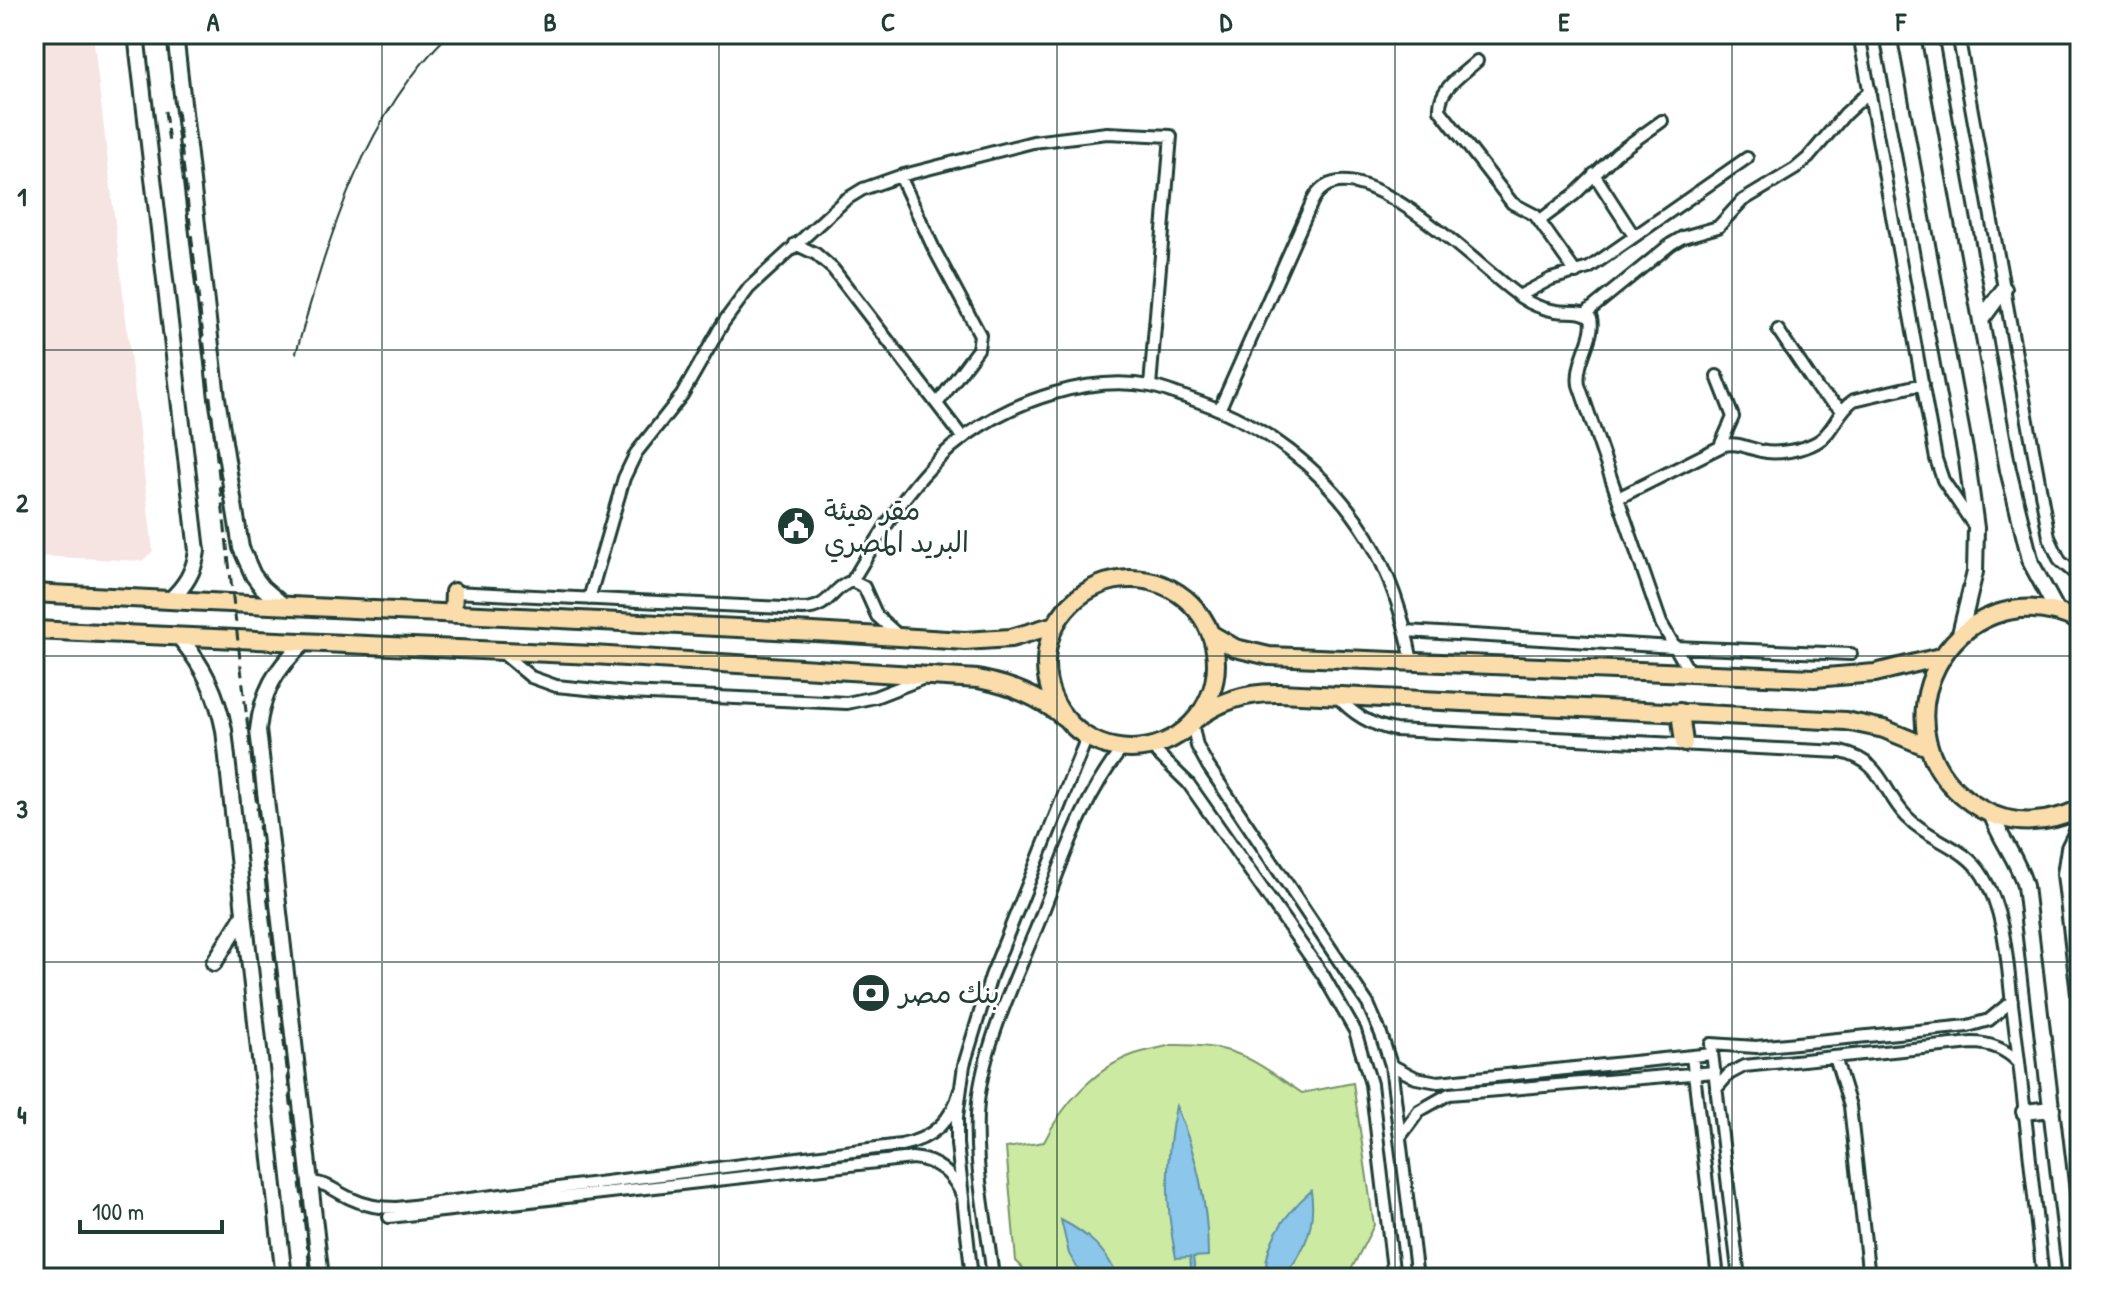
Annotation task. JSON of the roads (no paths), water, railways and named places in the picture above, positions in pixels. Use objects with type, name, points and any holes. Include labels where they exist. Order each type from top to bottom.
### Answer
[{"type":"main road","points":[[1065,718],[1053,696],[1046,673],[1047,648],[1055,625],[1069,604],[1089,589],[1112,580],[1136,578],[1160,583],[1182,595],[1199,613],[1211,634],[1216,656],[1215,678],[1208,700],[1194,721]]},
{"type":"main road","points":[[453,614],[454,592]]},
{"type":"main road","points":[[34,593],[988,641],[1011,638],[1055,625]]},
{"type":"main road","points":[[2080,621],[2057,611],[2036,608],[2006,611],[1977,622],[1960,634],[1940,657],[1930,678],[1924,724],[1928,747],[1942,776],[1965,799],[1992,815],[2029,822],[2048,820],[2080,809]]},
{"type":"main road","points":[[34,630],[978,679],[1004,684],[1046,702],[1087,737],[1122,749],[1151,747],[1180,733],[1220,703],[1268,692],[1865,724],[1928,747]]},
{"type":"main road","points":[[1211,634],[1235,648],[1269,656],[1690,673],[1844,677],[1940,657]]},
{"type":"main road","points":[[1680,712],[1684,743]]},
{"type":"street","points":[[136,34],[197,551],[185,585],[170,600]]},
{"type":"street","points":[[175,34],[217,398],[241,548],[253,575],[284,606]]},
{"type":"street","points":[[1859,34],[1940,473],[1976,528]]},
{"type":"street","points":[[1888,34],[1967,461],[1976,528],[1975,572],[1960,634]]},
{"type":"street","points":[[1929,34],[2008,470],[2031,563],[2057,611]]},
{"type":"street","points":[[1958,34],[2049,537],[2060,561],[2080,578]]},
{"type":"street","points":[[1477,61],[1444,92],[1440,110],[1512,203],[1531,212],[1539,221],[1576,273]]},
{"type":"street","points":[[1220,408],[1316,195],[1335,181],[1358,183],[1417,214],[1519,296],[1544,308],[1586,313],[1671,244],[1683,237],[1718,227],[1742,201],[1802,164],[1845,114],[1870,91]]},
{"type":"street","points":[[1539,221],[1575,194],[1617,153],[1662,121]]},
{"type":"street","points":[[589,599],[631,461],[682,395],[736,305],[764,273],[854,194],[900,176],[1057,137],[1107,133],[1171,136],[1150,386]]},
{"type":"street","points":[[1519,296],[1546,281],[1589,268],[1747,158]]},
{"type":"street","points":[[1594,174],[1634,236]]},
{"type":"street","points":[[900,176],[940,263],[980,335],[976,352],[937,404]]},
{"type":"street","points":[[795,244],[816,254],[833,269],[963,438]]},
{"type":"street","points":[[1981,320],[2004,289]]},
{"type":"street","points":[[1586,313],[1593,324],[1578,366],[1579,385],[1661,623],[1690,673]]},
{"type":"street","points":[[1778,330],[1819,391],[1843,410]]},
{"type":"street","points":[[1717,376],[1733,417],[1720,446]]},
{"type":"street","points":[[1618,498],[1720,446],[1736,443],[1769,453],[1814,443],[1822,438],[1850,402],[1864,396],[1923,384]]},
{"type":"street","points":[[454,592],[809,609],[826,604],[844,584],[852,581],[905,496],[924,473],[963,438],[1006,412],[1049,396],[1108,385],[1150,386],[1220,408],[1278,441],[1304,461],[1342,501],[1384,566],[1406,631],[1412,662]]},
{"type":"street","points":[[852,581],[864,587],[877,616],[899,636]]},
{"type":"street","points":[[1406,631],[1851,654]]},
{"type":"street","points":[[180,638],[203,670],[219,705],[224,730],[284,1278]]},
{"type":"street","points":[[303,644],[284,661],[270,682],[261,705],[258,730],[321,1278]]},
{"type":"street","points":[[501,652],[520,670],[544,682],[628,693],[847,703],[875,697],[929,676]]},
{"type":"street","points":[[1337,696],[1364,719],[1395,730],[1841,752],[1869,764],[1881,775],[1906,816],[1924,832],[1961,852],[1983,876],[1992,896],[2001,929],[2012,1001],[2043,1278]]},
{"type":"street","points":[[1194,721],[1197,746],[1208,766],[1368,1004],[1381,1034],[1391,1065],[1417,1278]]},
{"type":"street","points":[[972,1278],[957,1144],[960,1090],[969,1041],[991,976],[1087,737]]},
{"type":"street","points":[[1151,747],[1188,783],[1323,975],[1355,1031],[1371,1084],[1394,1278]]},
{"type":"street","points":[[993,1278],[977,1127],[981,1080],[1026,954],[1083,812],[1102,776],[1122,749]]},
{"type":"street","points":[[1992,815],[1997,832],[2018,862],[2025,886],[2071,1278]]},
{"type":"street","points":[[2080,826],[2069,848],[2065,874],[2080,1003]]},
{"type":"street","points":[[214,963],[244,915]]},
{"type":"street","points":[[1391,1065],[1416,1078],[1438,1082],[1692,1056],[1712,1049],[1968,1026],[1989,1020],[2012,1001]]},
{"type":"street","points":[[1716,1089],[1729,1074],[1744,1066],[1979,1043],[2001,1049],[2019,1063]]},
{"type":"street","points":[[1712,1049],[1739,1278]]},
{"type":"street","points":[[1692,1056],[1718,1278]]},
{"type":"street","points":[[1835,1057],[1850,1106],[1869,1278]]},
{"type":"street","points":[[1400,1137],[1419,1111],[1449,1094],[1715,1072]]},
{"type":"street","points":[[389,1217],[636,1183],[659,1174],[912,1143],[940,1127],[953,1110],[960,1090]]},
{"type":"street","points":[[2024,1112],[2052,1109]]},
{"type":"street","points":[[310,1183],[323,1183],[352,1200],[368,1205],[397,1208],[636,1183],[660,1186],[912,1158],[929,1161],[944,1169],[956,1182],[963,1197]]},
{"type":"street","points":[[659,1174],[660,1186]]},
{"type":"water","points":[[1176,1106],[1195,1161],[1206,1217],[1208,1256],[1193,1257],[1196,1278],[1192,1278],[1190,1257],[1176,1258],[1170,1219],[1168,1163]]},
{"type":"water","points":[[1311,1191],[1310,1227],[1297,1259],[1281,1278],[1266,1278],[1272,1241],[1285,1219]]},
{"type":"water","points":[[1061,1220],[1095,1243],[1118,1278],[1083,1278],[1069,1254]]},
{"type":"tram line","points":[[296,353],[336,224],[371,142],[393,104],[449,34]]},
{"type":"railway","points":[[177,110],[311,1278]]},
{"type":"railway","points":[[165,111],[169,143]]},
{"type":"place","name":"مقر هيئة البريد المصري","points":[[796,526]]},
{"type":"place","name":"بنك مصر","points":[[871,993]]}]
